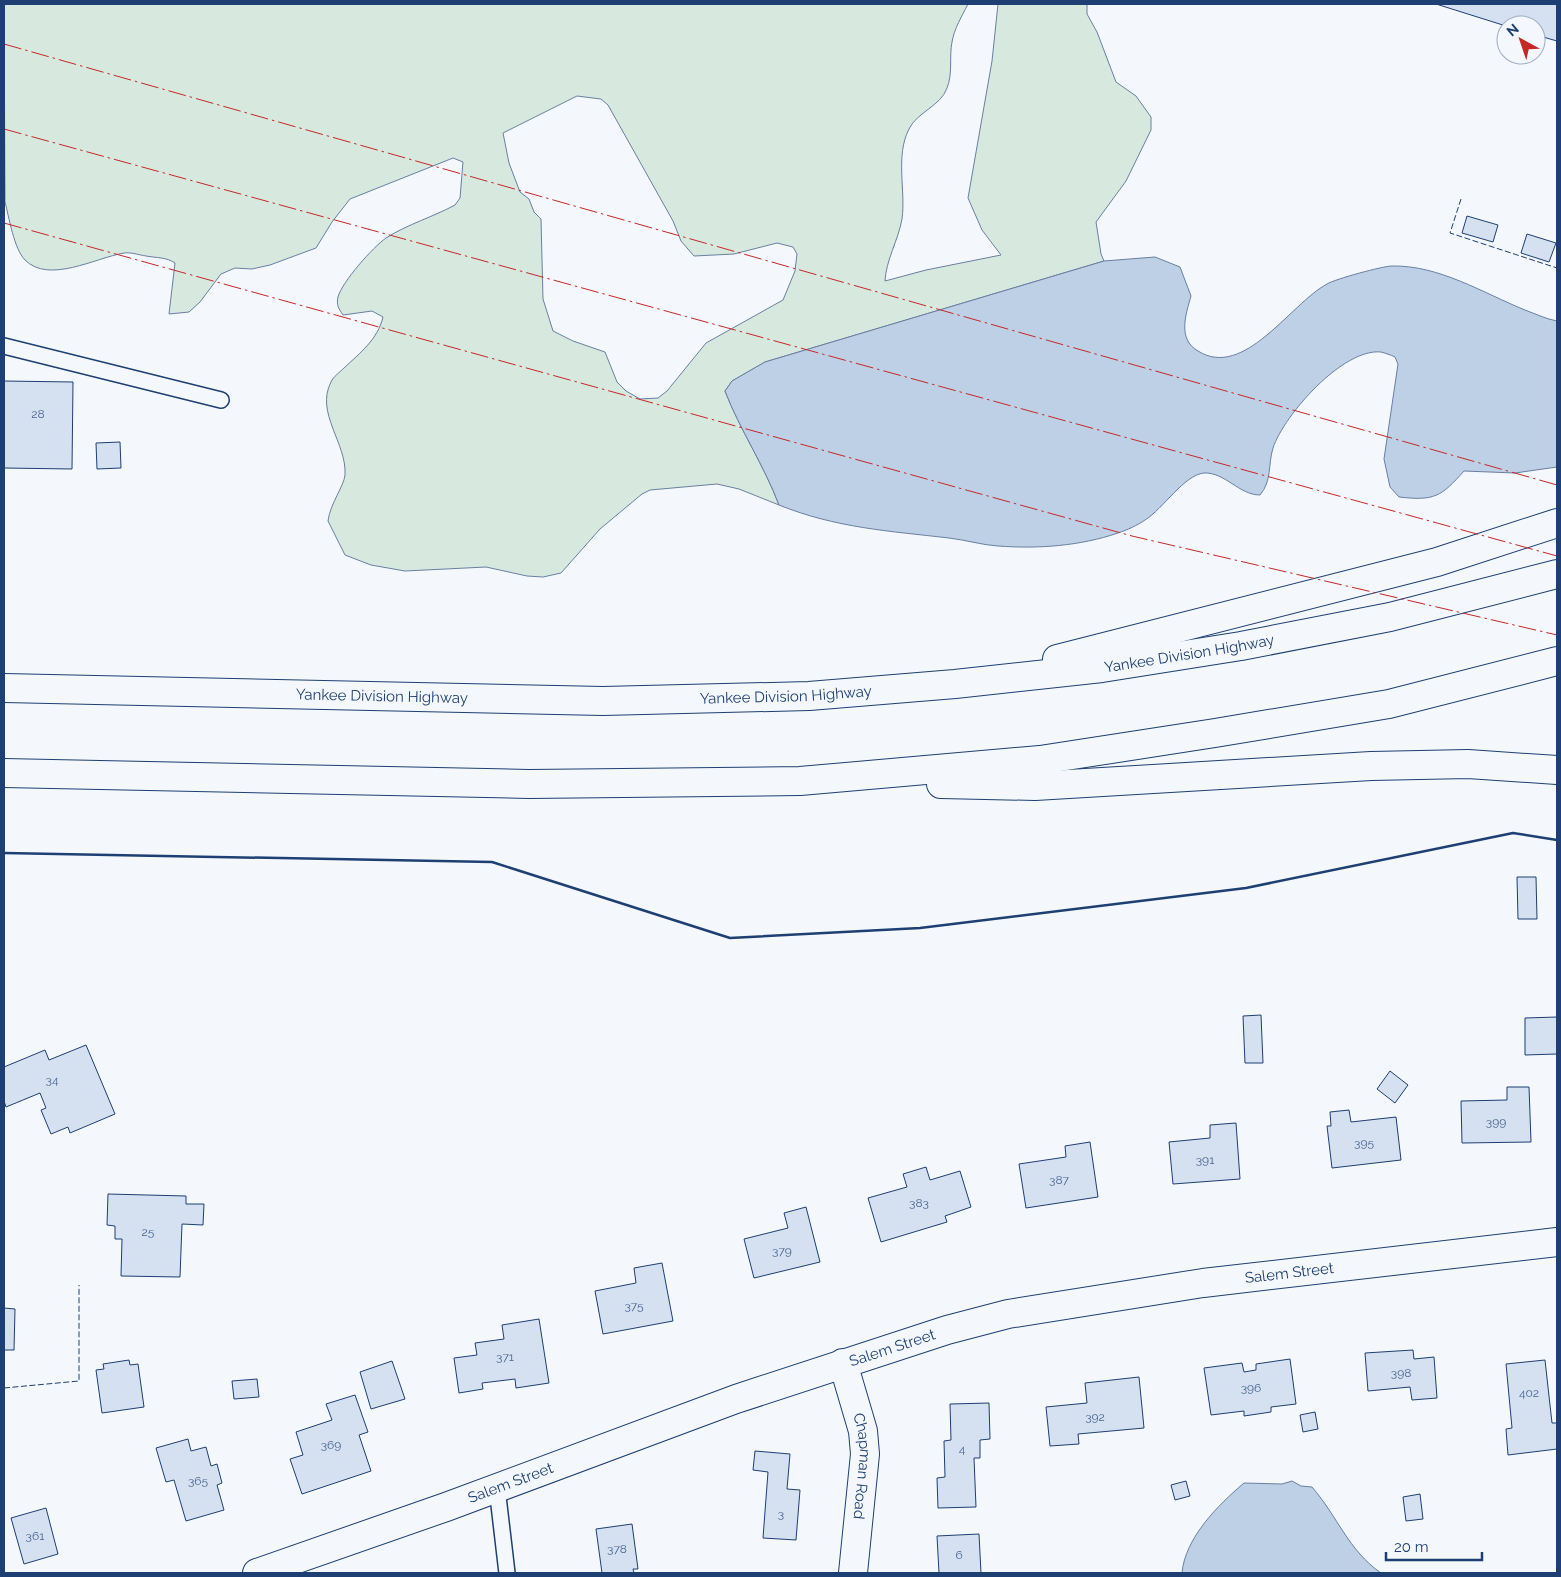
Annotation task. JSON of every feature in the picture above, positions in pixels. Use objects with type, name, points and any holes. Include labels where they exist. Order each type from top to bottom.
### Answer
[{"type":"main road","points":[[955,684],[1437,562],[1557,523]]},
{"type":"main road","name":"Yankee Division Highway","points":[[4,688],[603,701],[809,696],[955,684],[1102,668],[1241,646],[1390,617],[1557,574]]},
{"type":"main road","points":[[800,781],[1040,760],[1215,734],[1389,704],[1557,661]]},
{"type":"main road","points":[[4,774],[529,784],[800,781],[1035,786],[1371,766],[1468,764],[1557,770]]},
{"type":"main road","name":"Salem Street","points":[[257,1573],[843,1363],[947,1330],[1008,1314],[1203,1283],[1557,1242]]},
{"type":"main road","name":"Chapman Road","points":[[843,1363],[862,1426],[865,1454],[854,1573]]},
{"type":"lane","points":[[4,346],[221,400]]},
{"type":"lane","points":[[497,1488],[507,1573]]},
{"type":"shaded area","points":[[4,4],[968,4],[953,37],[950,77],[947,88],[940,100],[917,118],[905,139],[902,162],[902,219],[885,281],[926,270],[1001,255],[982,230],[968,198],[992,61],[998,4],[1087,4],[1087,14],[1097,32],[1116,82],[1136,96],[1151,117],[1151,130],[1126,181],[1096,222],[1101,254],[1104,261],[765,362],[732,381],[725,391],[779,505],[739,489],[717,484],[650,490],[642,494],[600,529],[561,573],[543,577],[527,576],[486,567],[405,571],[371,565],[345,555],[328,521],[331,508],[345,475],[341,451],[329,417],[327,394],[333,378],[373,339],[383,317],[372,311],[343,315],[339,309],[338,297],[345,283],[359,265],[386,238],[455,205],[460,198],[463,162],[453,158],[350,199],[332,222],[316,248],[270,265],[252,269],[235,268],[221,274],[200,302],[189,312],[169,314],[175,263],[165,259],[127,253],[59,270],[35,267],[21,255],[12,232],[5,202]],"holes":[[[577,96],[601,99],[608,105],[673,221],[681,241],[694,256],[734,254],[777,243],[793,247],[797,254],[795,271],[783,300],[706,343],[667,391],[658,398],[640,399],[626,391],[617,382],[605,352],[573,341],[553,331],[543,299],[541,219],[534,212],[529,199],[520,192],[509,163],[503,133]]]},
{"type":"water","points":[[1155,257],[1180,267],[1191,296],[1185,318],[1187,340],[1198,351],[1215,357],[1232,356],[1249,348],[1266,336],[1327,284],[1359,273],[1392,266],[1427,270],[1444,275],[1525,310],[1557,321],[1557,467],[1515,473],[1464,471],[1449,487],[1436,495],[1421,498],[1399,497],[1390,487],[1384,459],[1398,364],[1395,357],[1381,352],[1366,354],[1350,361],[1333,372],[1302,402],[1279,434],[1271,454],[1268,478],[1260,495],[1245,491],[1219,476],[1204,473],[1196,475],[1181,486],[1152,515],[1136,526],[1089,541],[1044,547],[992,545],[863,528],[821,519],[779,505],[725,391],[732,381],[765,362],[1104,261]]},
{"type":"water","points":[[1292,1481],[1301,1486],[1312,1487],[1360,1554],[1381,1573],[1182,1573],[1189,1547],[1204,1523],[1244,1483],[1282,1484]]},
{"type":"building","points":[[1436,4],[1557,4],[1557,41],[1546,38],[1546,15],[1496,15],[1496,23]]},
{"type":"building","points":[[1467,216],[1498,225],[1493,242],[1462,233]]},
{"type":"building","points":[[1527,234],[1556,243],[1549,262],[1521,253]]},
{"type":"building","points":[[4,381],[73,382],[72,469],[4,468]]},
{"type":"building","points":[[120,442],[121,468],[97,469],[96,443]]},
{"type":"building","points":[[1517,877],[1536,877],[1537,919],[1518,919]]},
{"type":"building","points":[[1261,1015],[1263,1063],[1245,1063],[1243,1016]]},
{"type":"building","points":[[1557,1017],[1557,1054],[1525,1055],[1525,1018]]},
{"type":"building","points":[[86,1045],[115,1114],[70,1133],[68,1127],[51,1134],[41,1110],[46,1108],[40,1093],[6,1107],[4,1101],[4,1067],[45,1050],[49,1060]]},
{"type":"building","points":[[1390,1071],[1408,1085],[1395,1103],[1377,1089]]},
{"type":"building","points":[[1507,1087],[1529,1087],[1531,1142],[1462,1143],[1461,1101],[1507,1100]]},
{"type":"building","points":[[1349,1110],[1351,1122],[1396,1117],[1401,1160],[1332,1168],[1327,1126],[1331,1126],[1330,1112]]},
{"type":"building","points":[[1236,1123],[1240,1179],[1173,1184],[1169,1142],[1210,1138],[1210,1125]]},
{"type":"building","points":[[1090,1142],[1098,1197],[1026,1208],[1019,1164],[1066,1157],[1065,1146]]},
{"type":"building","points":[[926,1167],[930,1180],[960,1171],[971,1207],[945,1216],[947,1222],[881,1242],[868,1198],[907,1187],[903,1174]]},
{"type":"building","points":[[108,1194],[186,1196],[186,1204],[204,1204],[203,1225],[182,1224],[180,1277],[121,1276],[122,1239],[115,1239],[115,1226],[107,1225]]},
{"type":"building","points":[[806,1207],[820,1262],[754,1278],[744,1239],[788,1228],[784,1213]]},
{"type":"building","points":[[662,1263],[673,1321],[603,1334],[595,1291],[636,1283],[634,1268]]},
{"type":"building","points":[[4,1308],[15,1309],[14,1350],[4,1350]]},
{"type":"building","points":[[539,1319],[549,1383],[516,1388],[515,1379],[482,1383],[483,1389],[459,1393],[454,1358],[477,1355],[475,1343],[504,1339],[502,1325]]},
{"type":"building","points":[[1413,1350],[1414,1359],[1434,1357],[1437,1398],[1412,1400],[1410,1387],[1368,1391],[1365,1353]]},
{"type":"building","points":[[1290,1359],[1296,1404],[1271,1407],[1271,1412],[1244,1416],[1244,1411],[1211,1415],[1204,1368],[1242,1363],[1244,1372],[1256,1370],[1256,1364]]},
{"type":"building","points":[[129,1360],[130,1365],[138,1364],[144,1407],[102,1413],[96,1370],[104,1369],[103,1364]]},
{"type":"building","points":[[1545,1360],[1552,1423],[1557,1423],[1557,1449],[1508,1455],[1506,1429],[1512,1428],[1506,1364]]},
{"type":"building","points":[[392,1361],[405,1399],[371,1409],[360,1372]]},
{"type":"building","points":[[1139,1377],[1144,1428],[1078,1434],[1079,1444],[1050,1446],[1046,1407],[1087,1403],[1085,1383]]},
{"type":"building","points":[[257,1379],[259,1397],[234,1399],[232,1381]]},
{"type":"building","points":[[355,1395],[368,1432],[359,1435],[371,1471],[302,1494],[290,1459],[303,1455],[296,1432],[332,1420],[326,1404]]},
{"type":"building","points":[[989,1403],[990,1439],[980,1440],[980,1458],[974,1458],[976,1507],[938,1508],[937,1478],[945,1477],[944,1441],[951,1440],[950,1404]]},
{"type":"building","points":[[1315,1412],[1318,1429],[1303,1432],[1300,1415]]},
{"type":"building","points":[[188,1439],[191,1451],[206,1447],[211,1466],[217,1464],[222,1483],[217,1485],[224,1510],[186,1521],[174,1480],[166,1482],[156,1448]]},
{"type":"building","points":[[755,1451],[790,1454],[787,1489],[800,1490],[796,1540],[763,1538],[768,1472],[753,1470]]},
{"type":"building","points":[[1186,1481],[1190,1496],[1175,1500],[1171,1485]]},
{"type":"building","points":[[1420,1494],[1423,1519],[1406,1521],[1403,1497]]},
{"type":"building","points":[[46,1508],[58,1554],[24,1564],[11,1518]]},
{"type":"building","points":[[632,1524],[638,1569],[633,1569],[634,1573],[602,1573],[596,1529]]},
{"type":"building","points":[[979,1534],[981,1573],[939,1573],[937,1536]]},
{"type":"fence","points":[[1461,199],[1450,233],[1557,268]]},
{"type":"fence","points":[[4,1388],[79,1381],[79,1285]]},
{"type":"wall","points":[[4,853],[492,862],[730,938],[920,928],[1246,888],[1513,833],[1557,840]]},
{"type":"power","points":[[4,44],[1557,485]]},
{"type":"power","points":[[4,129],[1557,556]]},
{"type":"power","points":[[4,223],[1132,536],[1557,635]]}]
